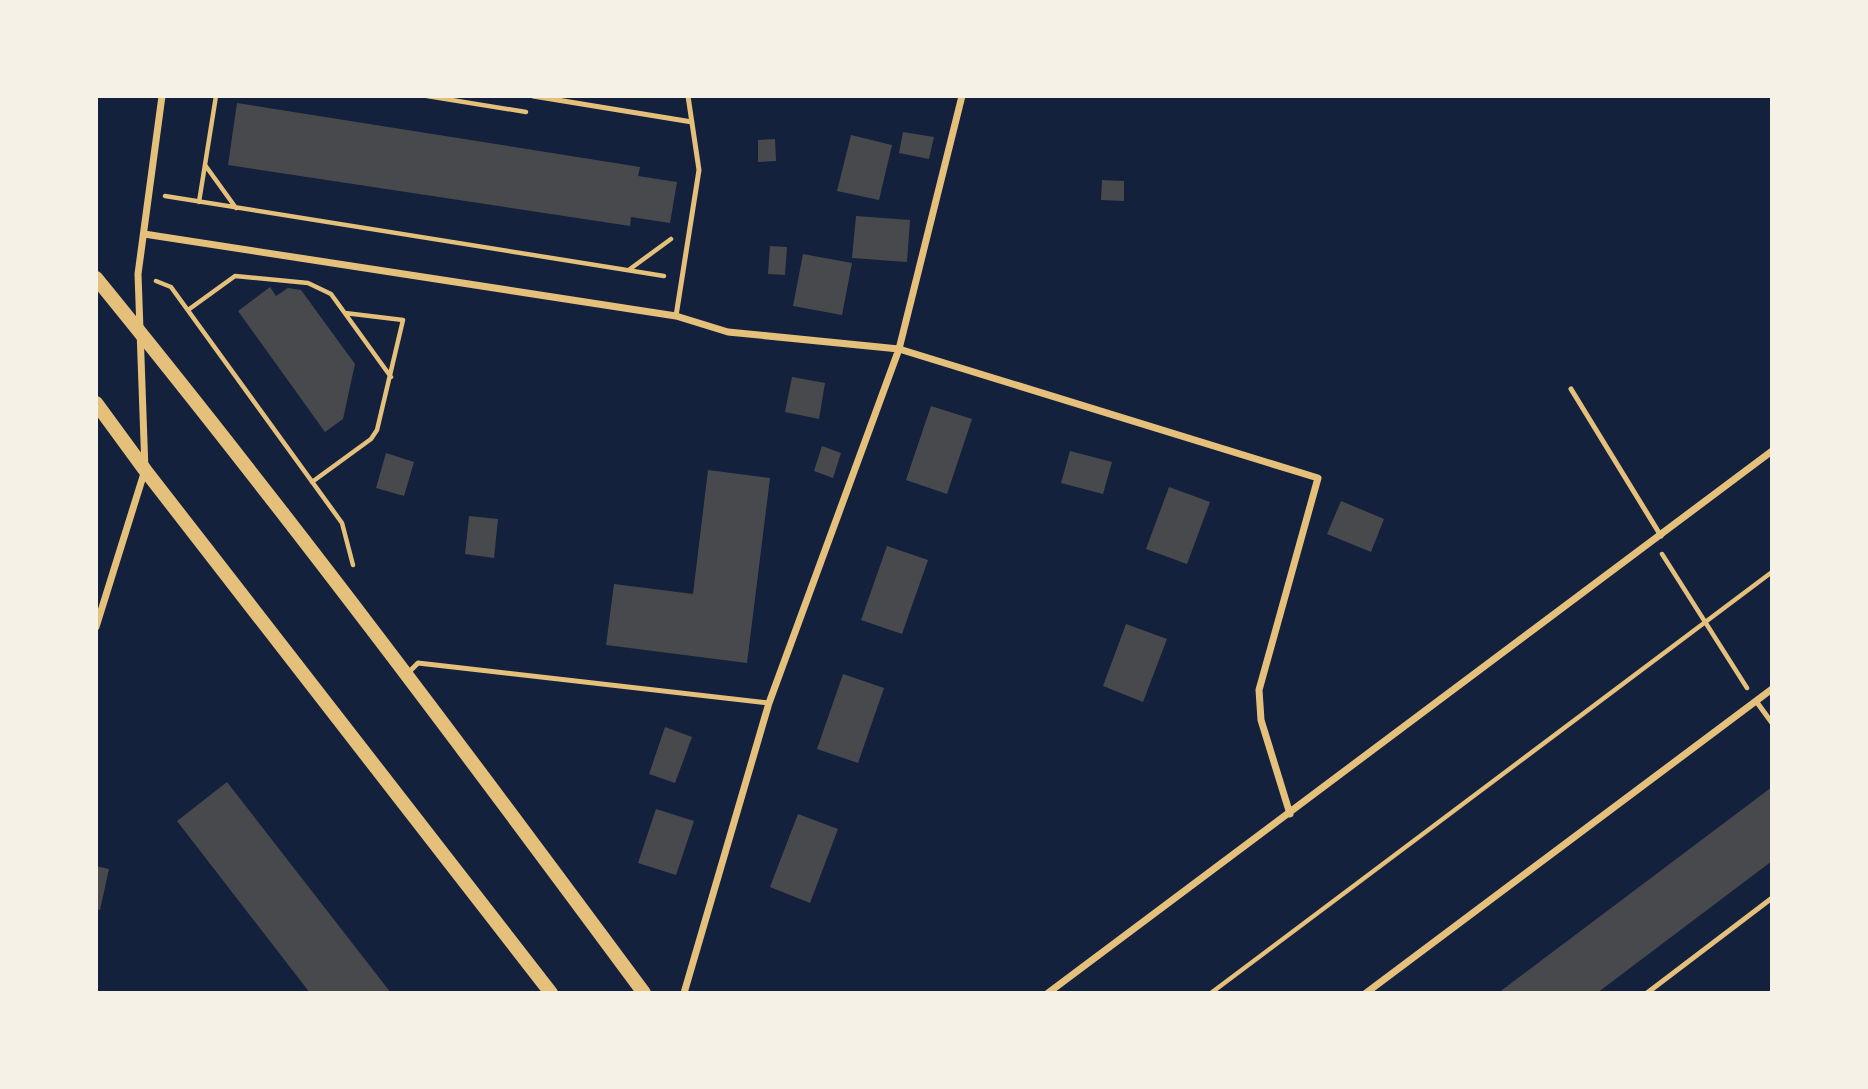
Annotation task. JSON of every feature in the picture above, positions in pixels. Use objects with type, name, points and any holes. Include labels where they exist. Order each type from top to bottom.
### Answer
[{"type":"main road","points":[[96,278],[408,673],[644,993]]},
{"type":"main road","points":[[96,403],[145,470],[551,993]]},
{"type":"street","points":[[96,627],[145,470],[138,274],[162,96]]},
{"type":"street","points":[[684,993],[769,703],[899,349],[962,96]]},
{"type":"street","points":[[144,234],[676,316],[728,332],[899,349],[1318,478],[1259,690],[1261,720],[1290,814]]},
{"type":"street","points":[[1048,993],[1772,451]]},
{"type":"street","points":[[1367,993],[1772,689]]},
{"type":"lane","points":[[533,96],[692,121]]},
{"type":"lane","points":[[676,316],[699,170],[688,96]]},
{"type":"lane","points":[[1571,389],[1661,536]]},
{"type":"lane","points":[[408,673],[418,663],[769,703]]},
{"type":"lane","points":[[1756,701],[1772,723]]},
{"type":"lane","points":[[1647,993],[1772,898]]},
{"type":"path","points":[[199,202],[216,96]]},
{"type":"path","points":[[205,164],[236,208]]},
{"type":"path","points":[[149,194],[682,279]]},
{"type":"path","points":[[628,270],[672,239]]},
{"type":"path","points":[[138,274],[171,286],[342,523],[354,569]]},
{"type":"path","points":[[188,310],[235,276],[308,284],[331,294],[391,377]]},
{"type":"path","points":[[312,482],[371,439],[382,415],[403,320],[344,313]]},
{"type":"path","points":[[1654,541],[1756,701]]},
{"type":"path","points":[[1211,993],[1772,572]]},
{"type":"building","points":[[237,103],[640,167],[638,176],[677,182],[670,223],[631,217],[630,226],[228,165]]},
{"type":"building","points":[[903,132],[934,137],[929,159],[899,153]]},
{"type":"building","points":[[851,135],[892,145],[879,200],[837,191]]},
{"type":"building","points":[[775,139],[776,161],[758,162],[758,140]]},
{"type":"building","points":[[1102,180],[1124,181],[1124,201],[1101,200]]},
{"type":"building","points":[[856,216],[910,220],[907,262],[852,258]]},
{"type":"building","points":[[770,246],[787,247],[785,275],[768,274]]},
{"type":"building","points":[[803,254],[852,263],[842,315],[793,306]]},
{"type":"building","points":[[270,287],[276,296],[288,288],[301,290],[355,364],[343,419],[325,432],[238,311]]},
{"type":"building","points":[[792,377],[825,383],[819,419],[785,412]]},
{"type":"building","points":[[931,406],[972,419],[947,494],[906,480]]},
{"type":"building","points":[[822,446],[841,453],[833,478],[814,471]]},
{"type":"building","points":[[1070,451],[1112,462],[1103,494],[1061,483]]},
{"type":"building","points":[[386,453],[414,462],[404,496],[376,488]]},
{"type":"building","points":[[708,470],[770,478],[747,663],[606,645],[614,584],[693,594]]},
{"type":"building","points":[[1169,487],[1210,502],[1187,564],[1146,549]]},
{"type":"building","points":[[1341,501],[1384,519],[1371,552],[1327,534]]},
{"type":"building","points":[[469,516],[498,519],[494,558],[465,554]]},
{"type":"building","points":[[887,546],[928,560],[902,634],[861,620]]},
{"type":"building","points":[[1126,624],[1167,639],[1143,702],[1103,686]]},
{"type":"building","points":[[843,674],[884,688],[858,763],[817,749]]},
{"type":"building","points":[[665,727],[692,737],[675,783],[649,774]]},
{"type":"building","points":[[227,782],[391,993],[310,993],[177,821]]},
{"type":"building","points":[[1772,787],[1772,861],[1597,993],[1498,993]]},
{"type":"building","points":[[656,809],[694,821],[676,875],[638,863]]},
{"type":"building","points":[[798,814],[838,829],[810,903],[770,887]]},
{"type":"building","points":[[96,866],[109,869],[100,910],[96,909]]}]
